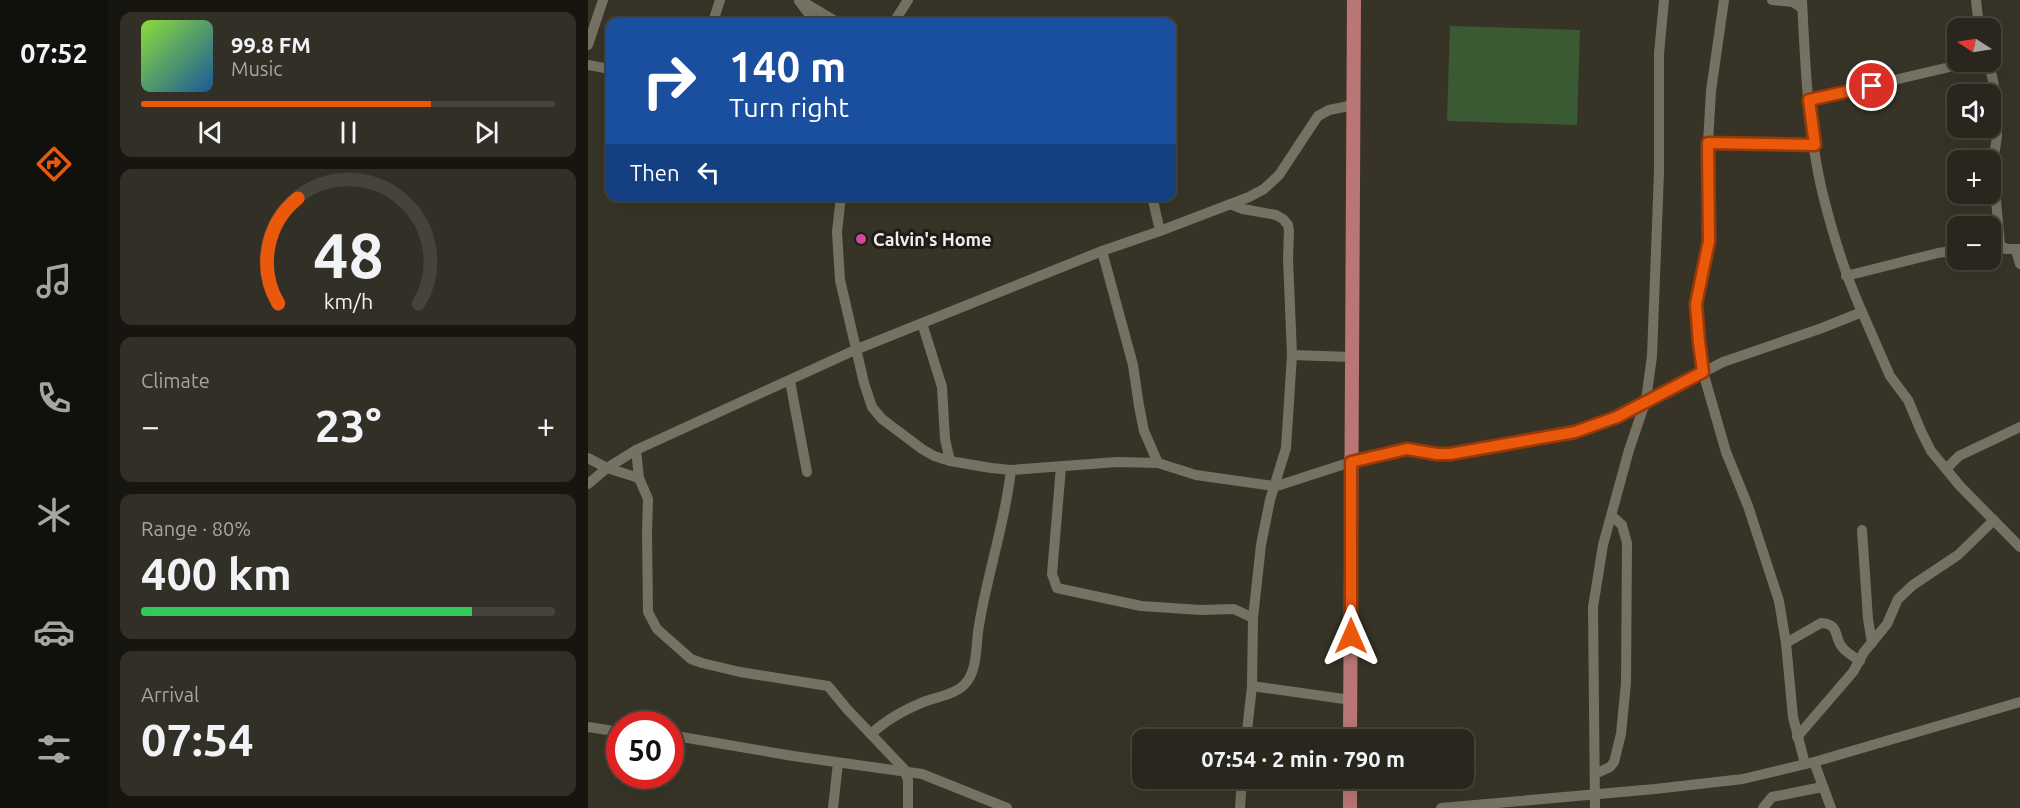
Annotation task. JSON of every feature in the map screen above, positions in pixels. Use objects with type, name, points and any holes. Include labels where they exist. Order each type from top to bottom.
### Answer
[{"type":"main road","points":[[1350,729],[1354,0]]},
{"type":"main road","points":[[1350,789],[1350,808]]},
{"type":"street","points":[[588,45],[603,0]]},
{"type":"street","points":[[714,18],[720,0]]},
{"type":"street","points":[[799,0],[812,18]]},
{"type":"street","points":[[799,0],[830,18]]},
{"type":"street","points":[[897,18],[908,0]]},
{"type":"street","points":[[1595,808],[1593,607],[1603,545],[1629,450],[1646,400],[1652,356],[1659,172],[1659,54],[1664,0]]},
{"type":"street","points":[[1724,0],[1711,91],[1708,143],[1709,241],[1696,304],[1699,342],[1703,372],[1726,452],[1749,506],[1779,601],[1797,737],[1831,808]]},
{"type":"street","points":[[1772,0],[1802,4],[1809,100],[1823,194],[1846,276],[1890,375],[1908,400],[1920,431],[1931,451],[2020,547]]},
{"type":"street","points":[[1976,0],[1978,18]]},
{"type":"street","points":[[588,65],[606,68]]},
{"type":"street","points":[[1809,100],[1947,68]]},
{"type":"street","points":[[1990,72],[1997,110],[1993,166],[1994,216]]},
{"type":"street","points":[[588,484],[607,468],[636,450],[855,350],[1102,251],[1256,193],[1272,183],[1279,175],[1322,113],[1354,105]]},
{"type":"street","points":[[1708,143],[1815,145]]},
{"type":"street","points":[[840,201],[837,232],[840,280],[855,350],[872,407],[882,419],[934,456],[981,467],[1011,470],[1117,462],[1158,463],[1196,475],[1274,486],[1351,462],[1407,449],[1450,454],[1575,432],[1617,417],[1646,400],[1678,387],[1703,372],[1744,353],[1822,328],[1862,312]]},
{"type":"street","points":[[1153,201],[1160,231]]},
{"type":"street","points":[[1230,204],[1276,216],[1286,221],[1288,225],[1292,355],[1286,448],[1274,486],[1261,545],[1253,618],[1252,686],[1247,729]]},
{"type":"street","points":[[2001,247],[2018,250],[2020,264]]},
{"type":"street","points":[[1102,251],[1133,365],[1144,431],[1158,463]]},
{"type":"street","points":[[1846,276],[1947,252]]},
{"type":"street","points":[[922,323],[942,387],[945,439],[950,461]]},
{"type":"street","points":[[1292,355],[1352,357]]},
{"type":"street","points":[[790,381],[807,471]]},
{"type":"street","points":[[1946,469],[1959,456],[2020,427]]},
{"type":"street","points":[[636,450],[639,478],[648,499],[646,533],[648,612],[657,629],[691,659],[702,663],[740,672],[828,686],[847,710],[905,772],[909,790],[908,808]]},
{"type":"street","points":[[588,458],[607,468],[639,478]]},
{"type":"street","points":[[1061,467],[1052,574],[1057,588],[1141,606],[1201,610],[1234,609],[1253,618]]},
{"type":"street","points":[[871,734],[908,709],[956,691],[965,685],[974,665],[981,617],[1011,470]]},
{"type":"street","points":[[1595,774],[1610,766],[1617,754],[1626,682],[1627,543],[1622,525],[1612,516]]},
{"type":"street","points":[[1797,737],[1853,672],[1887,624],[1898,599],[1913,585],[1958,555],[1994,520]]},
{"type":"street","points":[[1862,530],[1868,619],[1872,644]]},
{"type":"street","points":[[1786,643],[1821,623],[1827,623],[1833,627],[1843,648],[1860,661]]},
{"type":"street","points":[[1252,686],[1351,700]]},
{"type":"street","points":[[1441,808],[1713,783],[1773,773],[2020,702]]},
{"type":"street","points":[[588,727],[606,730]]},
{"type":"street","points":[[684,737],[932,777],[1007,808]]},
{"type":"street","points":[[833,808],[838,763]]},
{"type":"street","points":[[1763,808],[1772,797],[1822,787]]},
{"type":"street","points":[[1240,808],[1241,789]]},
{"type":"green space","points":[[1450,26],[1580,30],[1577,125],[1447,121]]},
{"type":"place","name":"Calvin's Home","points":[[861,239]]},
{"type":"route","points":[[1351,636],[1351,462],[1407,449],[1450,454],[1575,432],[1617,417],[1646,400],[1698,376],[1703,372],[1696,304],[1709,241],[1708,143],[1815,145],[1809,100],[1872,86]]}]
